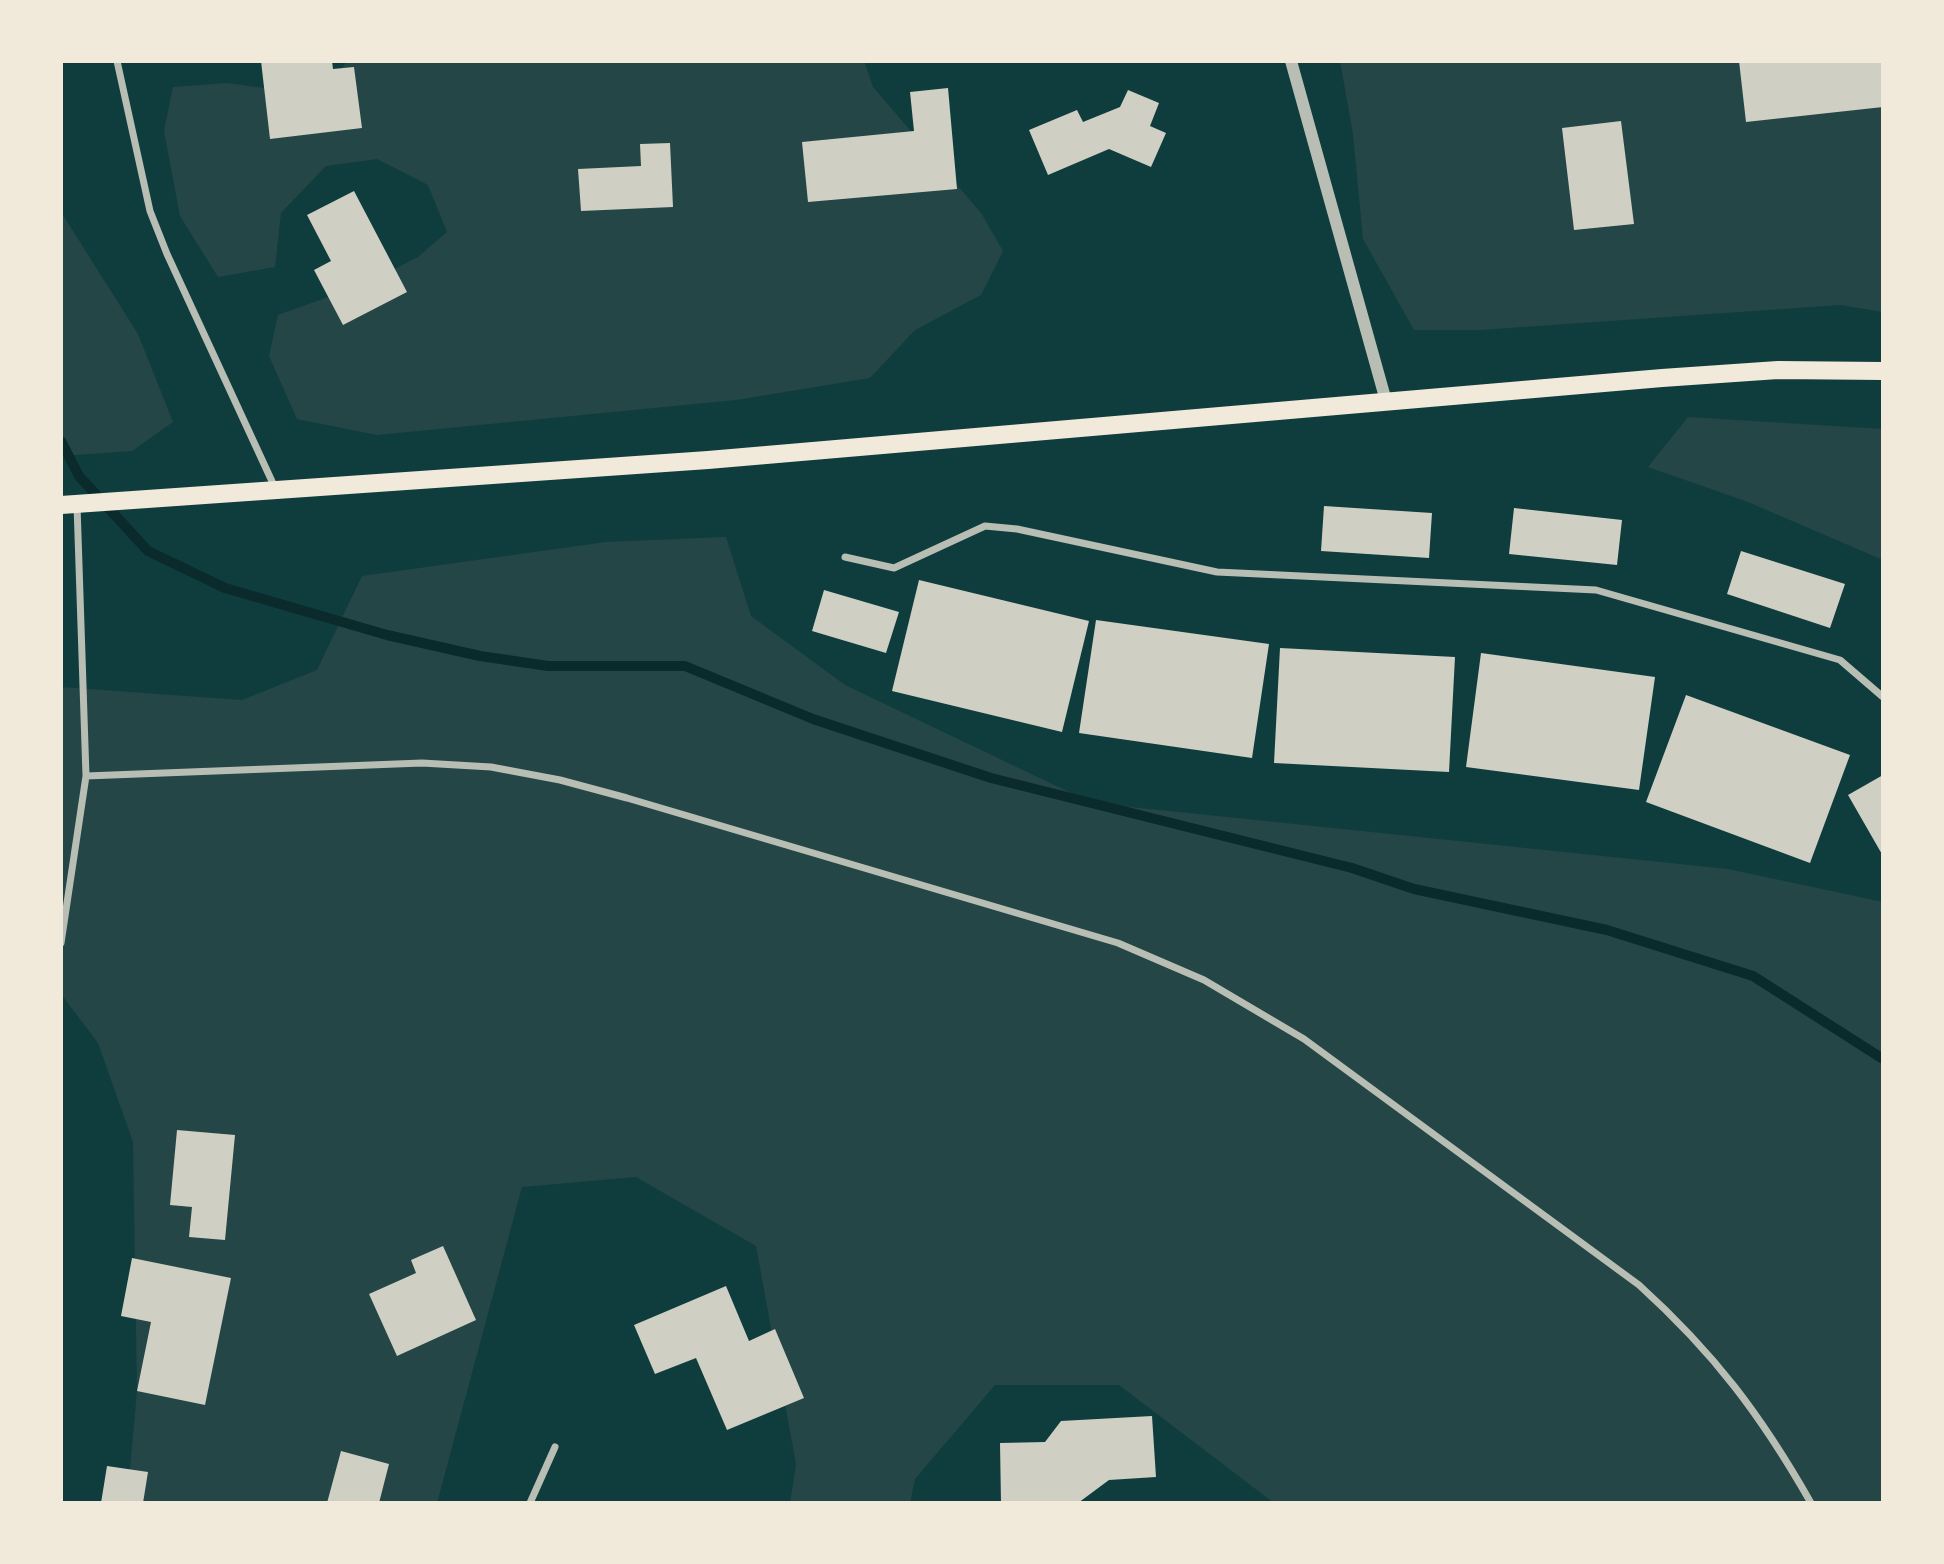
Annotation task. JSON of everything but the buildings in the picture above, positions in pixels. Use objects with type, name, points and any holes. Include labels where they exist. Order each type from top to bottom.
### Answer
[{"type":"main road","points":[[69,505],[708,460],[1778,370],[1883,372]]},
{"type":"street","points":[[117,61],[150,211],[277,490]]},
{"type":"street","points":[[1291,61],[1386,401]]},
{"type":"street","points":[[61,943],[86,776],[69,505]]},
{"type":"street","points":[[845,557],[894,568],[985,526],[1017,529],[1217,572],[1596,590],[1840,660],[1883,697]]},
{"type":"street","points":[[86,776],[422,763],[491,766],[560,779],[628,798],[1118,943],[1203,980],[1304,1039],[1639,1285],[1690,1332],[1736,1385],[1811,1503]]},
{"type":"street","points":[[530,1503],[555,1447]]},
{"type":"shaded area","points":[[347,61],[864,61],[873,87],[981,213],[1003,251],[981,295],[915,330],[870,378],[736,400],[377,435],[297,419],[269,356],[278,315],[367,283],[418,257],[447,232],[428,185],[377,159],[326,166],[281,213],[275,267],[218,277],[180,216],[164,131],[173,87],[227,83],[323,96]]},
{"type":"shaded area","points":[[1340,61],[1883,61],[1883,312],[1840,305],[1480,330],[1414,330],[1363,239],[1353,134]]},
{"type":"shaded area","points":[[61,212],[138,334],[173,422],[132,451],[61,456]]},
{"type":"shaded area","points":[[1688,417],[1883,429],[1883,560],[1748,502],[1648,467]]},
{"type":"shaded area","points":[[726,537],[751,616],[845,685],[1092,803],[1728,869],[1883,902],[1883,1503],[1274,1503],[1119,1385],[995,1385],[915,1479],[910,1503],[790,1503],[796,1464],[756,1246],[636,1177],[522,1187],[437,1503],[127,1503],[137,1391],[133,1142],[98,1043],[61,994],[61,687],[242,700],[317,670],[362,576],[606,542]]},
{"type":"waterway","points":[[61,441],[79,476],[148,551],[225,588],[387,635],[480,656],[548,666],[685,666],[813,719],[991,778],[1352,868],[1414,889],[1607,930],[1753,976],[1883,1059]]}]
